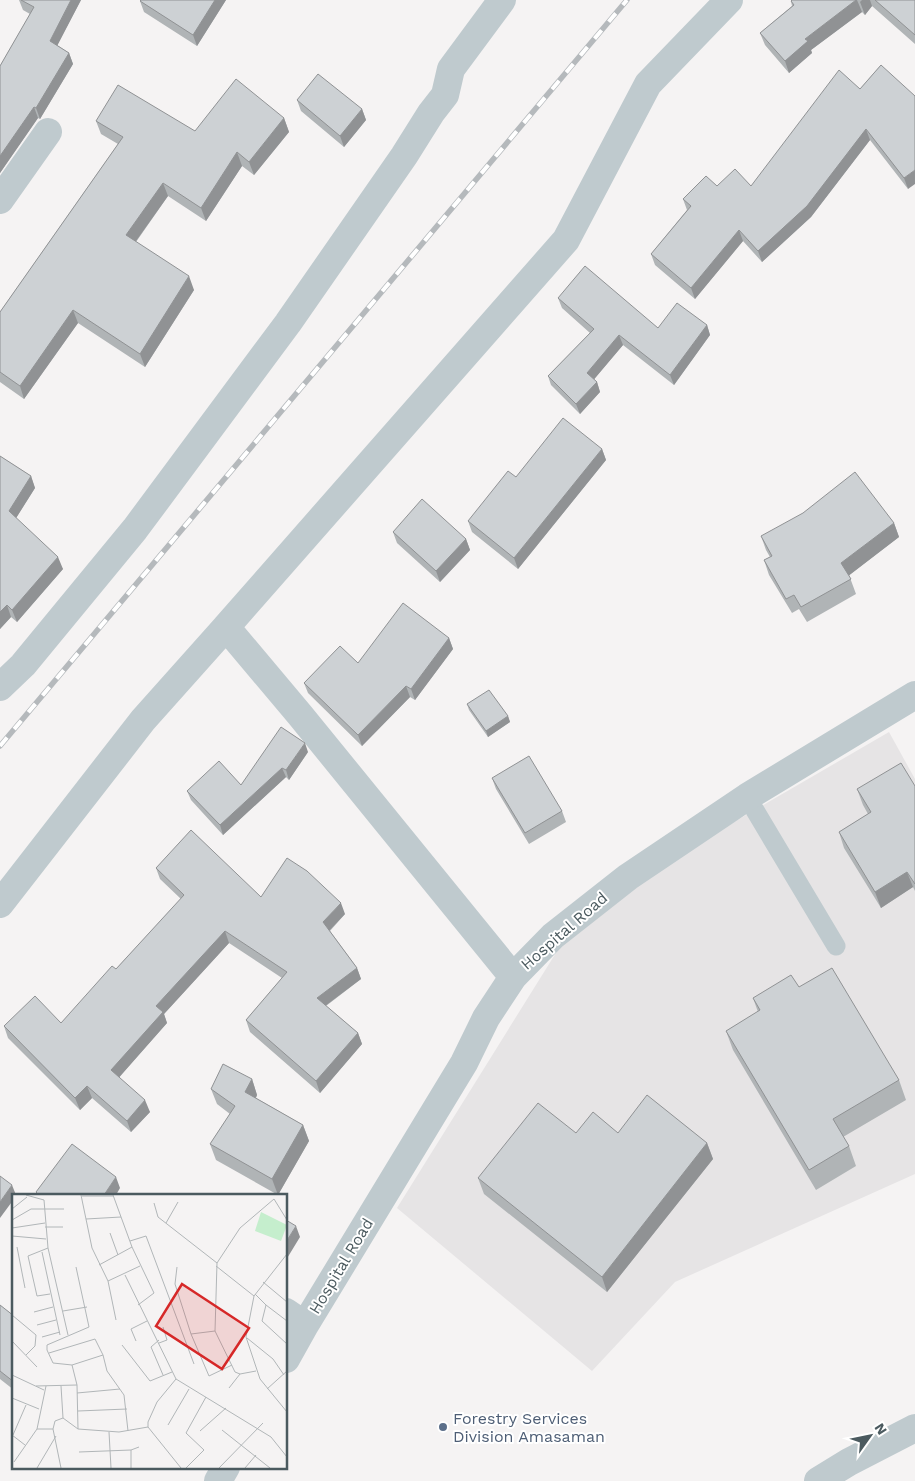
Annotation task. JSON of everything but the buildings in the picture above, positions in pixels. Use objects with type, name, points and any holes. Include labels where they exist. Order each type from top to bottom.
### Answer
[{"type":"street","points":[[0,687],[23,665],[135,529],[288,323],[404,156],[431,113],[445,96],[451,70],[502,0]]},
{"type":"street","points":[[0,904],[143,720],[566,240],[648,84],[729,0]]},
{"type":"street","points":[[0,200],[48,132]]},
{"type":"street","points":[[226,627],[512,977]]},
{"type":"street","name":"Hospital Road","points":[[288,1351],[296,1318],[464,1063],[486,1018],[512,977],[553,936],[628,877],[747,797],[915,695]]},
{"type":"street","points":[[818,1481],[849,1462],[915,1428]]},
{"type":"street","points":[[218,1481],[225,1468]]},
{"type":"lane","points":[[747,797],[836,946]]},
{"type":"shaded area","points":[[889,732],[915,779],[915,1174],[675,1282],[592,1371],[397,1208],[559,948],[605,897]]},
{"type":"railway","points":[[0,746],[627,0]]},
{"type":"place","name":"Forestry Services Division Amasaman","points":[[443,1427]]}]
